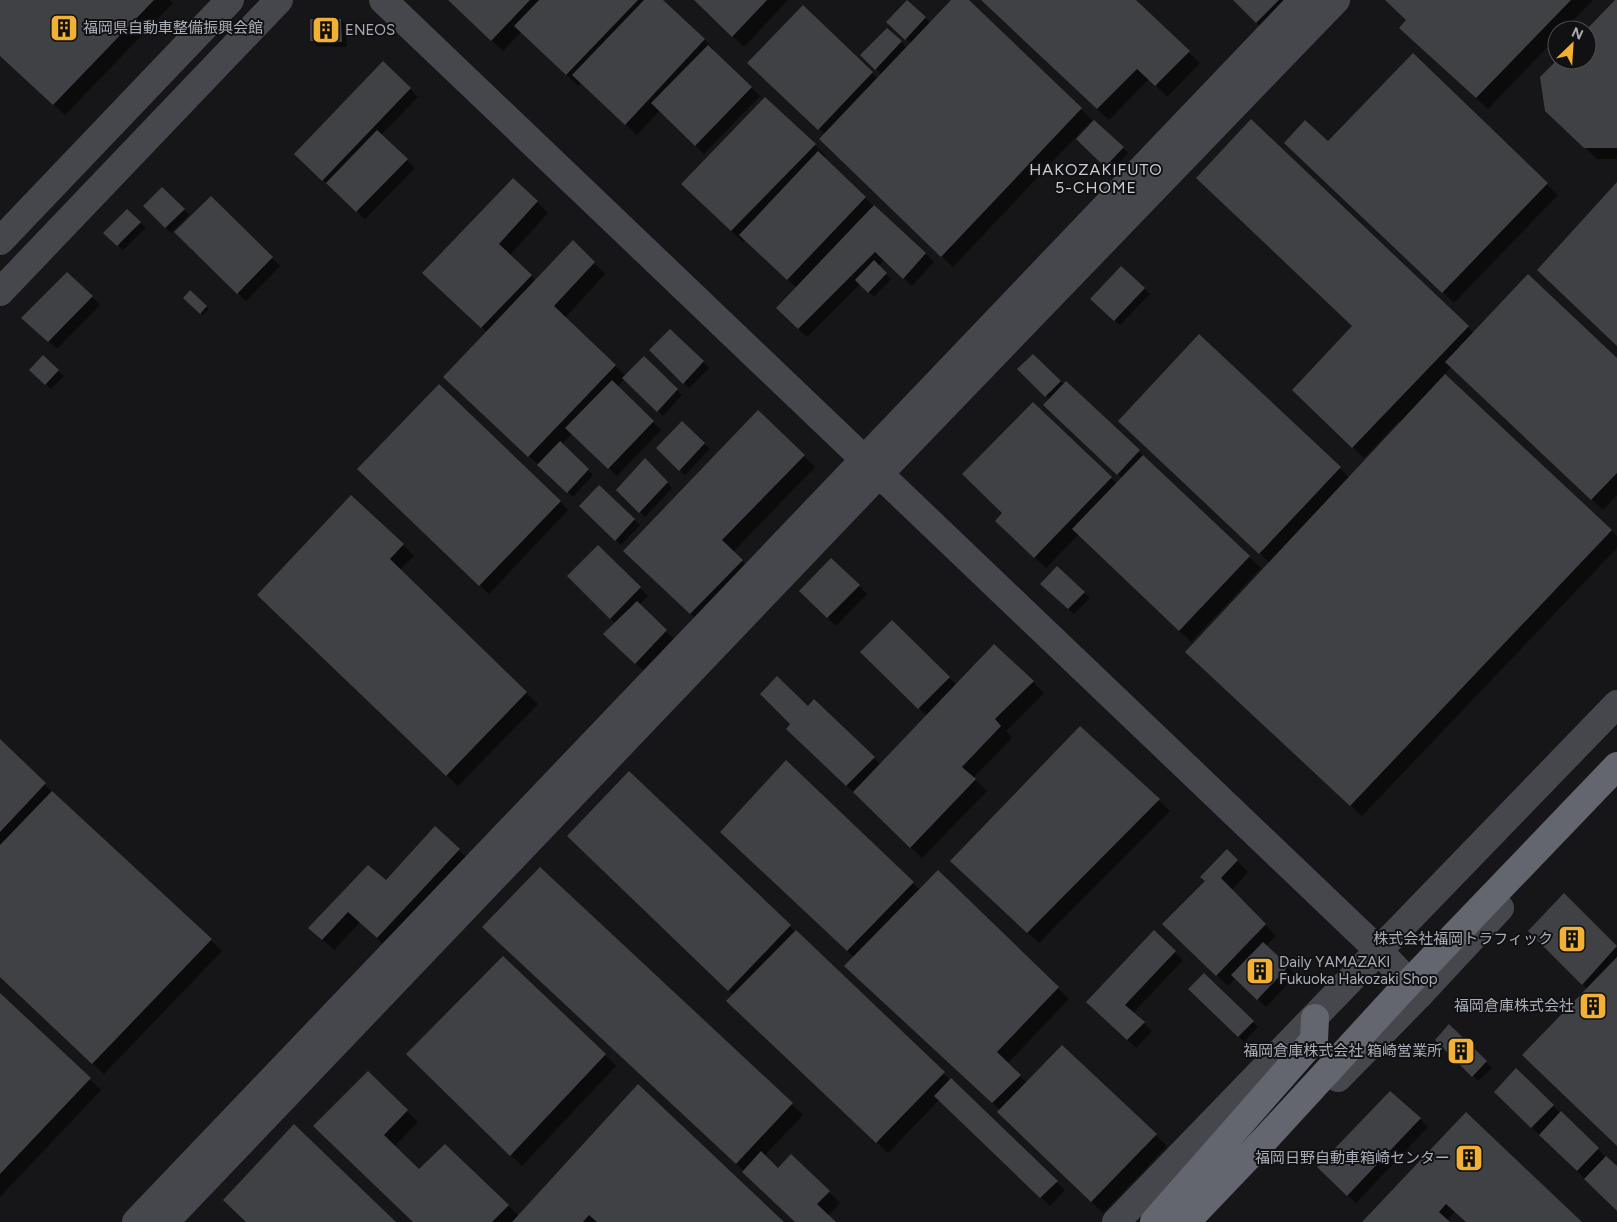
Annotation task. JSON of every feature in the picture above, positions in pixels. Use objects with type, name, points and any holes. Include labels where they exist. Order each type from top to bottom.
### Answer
[{"type":"highway","points":[[1186,1222],[1404,988],[1617,766]]},
{"type":"highway","points":[[1197,1222],[1466,933],[1617,776]]},
{"type":"highway","points":[[1154,1222],[1314,1040],[1314,1018]]},
{"type":"street","points":[[0,242],[230,0]]},
{"type":"street","points":[[0,292],[279,0]]},
{"type":"street","points":[[383,0],[1378,950],[1420,994]]},
{"type":"street","points":[[165,1222],[871,467],[1303,0]]},
{"type":"street","points":[[136,1222],[871,467],[1336,0]]},
{"type":"street","points":[[1116,1222],[1617,704]]},
{"type":"street","points":[[1197,1222],[1420,994],[1617,783]]},
{"type":"building","name":"福岡県自動車整備振興会館","points":[[0,0],[154,0],[53,105],[0,56]]},
{"type":"building","points":[[448,0],[530,0],[491,41]]},
{"type":"building","points":[[539,0],[638,0],[566,75],[514,26]]},
{"type":"building","points":[[644,0],[663,0],[705,39],[625,125],[572,75]]},
{"type":"building","points":[[694,0],[767,0],[732,37]]},
{"type":"building","points":[[907,0],[926,17],[905,40],[886,22]]},
{"type":"building","points":[[951,0],[969,0],[1082,108],[941,257],[819,139]]},
{"type":"building","points":[[981,0],[1136,0],[1190,51],[1155,86],[1137,69],[1097,109]]},
{"type":"building","points":[[1233,0],[1279,0],[1256,23]]},
{"type":"building","points":[[1385,0],[1571,0],[1552,20],[1547,20],[1547,25],[1476,98],[1399,28],[1406,20]]},
{"type":"building","points":[[1617,0],[1617,148],[1584,148],[1545,111],[1540,77],[1547,70],[1597,70],[1596,20]]},
{"type":"building","points":[[803,5],[873,72],[818,130],[747,63]]},
{"type":"building","name":"ENEOS","points":[[310,19],[341,19],[342,42],[310,41]]},
{"type":"building","points":[[887,28],[902,41],[875,70],[860,55]]},
{"type":"building","points":[[708,45],[752,87],[695,146],[651,103]]},
{"type":"building","points":[[1413,53],[1548,183],[1442,293],[1284,143],[1305,120],[1328,141]]},
{"type":"building","points":[[383,61],[411,88],[322,181],[294,154]]},
{"type":"building","points":[[765,97],[816,144],[731,231],[681,184]]},
{"type":"building","points":[[1251,119],[1469,326],[1352,448],[1292,390],[1352,326],[1196,178]]},
{"type":"building","points":[[1094,120],[1124,147],[1105,167],[1076,139]]},
{"type":"building","points":[[377,130],[408,159],[356,212],[326,183]]},
{"type":"building","points":[[818,151],[866,197],[787,280],[739,235]]},
{"type":"building","points":[[513,178],[538,201],[499,244],[532,275],[481,328],[422,273]]},
{"type":"building","points":[[1617,182],[1617,346],[1537,270]]},
{"type":"building","points":[[162,187],[185,209],[165,228],[143,206]]},
{"type":"building","points":[[211,196],[273,257],[237,294],[174,232]]},
{"type":"building","points":[[874,205],[926,253],[903,279],[875,252],[798,329],[776,308]]},
{"type":"building","points":[[127,209],[141,222],[117,246],[103,233]]},
{"type":"building","points":[[573,240],[595,262],[554,306],[616,365],[528,457],[443,377]]},
{"type":"building","points":[[874,260],[887,273],[868,293],[855,280]]},
{"type":"building","points":[[1121,266],[1145,288],[1114,321],[1090,299]]},
{"type":"building","points":[[67,272],[93,296],[48,342],[21,318]]},
{"type":"building","points":[[1528,274],[1617,358],[1617,473],[1591,500],[1445,362]]},
{"type":"building","points":[[190,290],[207,306],[200,314],[183,298]]},
{"type":"building","points":[[670,329],[704,361],[683,384],[649,350]]},
{"type":"building","points":[[1199,334],[1341,467],[1259,554],[1118,421]]},
{"type":"building","points":[[1033,354],[1061,381],[1045,397],[1017,369]]},
{"type":"building","points":[[43,355],[59,370],[45,385],[29,370]]},
{"type":"building","points":[[644,356],[678,389],[657,412],[622,378]]},
{"type":"building","points":[[1445,374],[1612,530],[1350,806],[1185,652]]},
{"type":"building","points":[[612,380],[654,421],[608,469],[565,428]]},
{"type":"building","points":[[1066,381],[1140,450],[1117,475],[1043,405]]},
{"type":"building","points":[[439,384],[561,501],[479,586],[357,469]]},
{"type":"building","points":[[1033,402],[1112,477],[1034,558],[995,521],[1002,513],[962,474]]},
{"type":"building","points":[[758,410],[805,455],[722,540],[743,560],[690,614],[623,551]]},
{"type":"building","points":[[682,421],[705,443],[679,471],[656,448]]},
{"type":"building","points":[[560,441],[589,469],[567,493],[537,465]]},
{"type":"building","points":[[1143,455],[1250,556],[1179,631],[1072,529]]},
{"type":"building","points":[[645,458],[668,482],[639,513],[616,490]]},
{"type":"building","points":[[599,485],[635,519],[615,541],[579,506]]},
{"type":"building","points":[[351,495],[404,544],[390,559],[527,692],[446,776],[257,595]]},
{"type":"building","points":[[598,545],[641,587],[610,619],[567,576]]},
{"type":"building","points":[[831,558],[860,585],[827,618],[799,591]]},
{"type":"building","points":[[1057,566],[1085,592],[1068,609],[1040,584]]},
{"type":"building","points":[[637,601],[667,630],[635,664],[603,634]]},
{"type":"building","points":[[892,620],[950,677],[918,709],[860,652]]},
{"type":"building","points":[[994,644],[1034,681],[995,719],[1001,726],[962,767],[976,779],[910,848],[853,792]]},
{"type":"building","points":[[777,676],[808,706],[814,699],[875,757],[846,786],[786,729],[790,724],[760,694]]},
{"type":"building","points":[[1080,726],[1160,799],[1027,933],[950,861]]},
{"type":"building","points":[[0,739],[46,783],[0,832]]},
{"type":"building","points":[[786,760],[914,882],[847,951],[720,832]]},
{"type":"building","points":[[629,771],[791,925],[728,991],[567,836]]},
{"type":"building","points":[[52,791],[212,939],[92,1064],[0,977],[0,845]]},
{"type":"building","points":[[435,826],[460,849],[377,938],[348,912],[322,940],[308,928],[368,865],[386,880]]},
{"type":"building","points":[[1227,849],[1238,860],[1221,878],[1266,924],[1216,976],[1162,924],[1205,881],[1200,877]]},
{"type":"building","points":[[540,867],[793,1103],[736,1164],[482,927]]},
{"type":"building","points":[[938,870],[1059,987],[997,1052],[1021,1075],[992,1103],[844,966]]},
{"type":"building","name":"株式会社福岡トラフィック","points":[[1564,893],[1617,946],[1582,985],[1528,931]]},
{"type":"building","points":[[796,930],[945,1072],[876,1143],[726,1001]]},
{"type":"building","points":[[1154,930],[1176,951],[1125,1005],[1145,1022],[1127,1040],[1086,1002]]},
{"type":"building","name":"Daily YAMAZAKI Fukuoka Hakozaki Shop","points":[[1263,942],[1289,966],[1257,1000],[1231,975]]},
{"type":"building","points":[[503,956],[606,1054],[510,1156],[406,1054]]},
{"type":"building","name":"福岡倉庫株式会社","points":[[1617,957],[1617,1146],[1522,1055]]},
{"type":"building","points":[[1204,973],[1254,1021],[1238,1037],[1188,989]]},
{"type":"building","points":[[0,993],[91,1078],[0,1174]]},
{"type":"building","name":"福岡倉庫株式会社 箱崎営業所","points":[[1449,1024],[1487,1061],[1472,1077],[1435,1040]]},
{"type":"building","points":[[1062,1045],[1157,1134],[1091,1202],[997,1112]]},
{"type":"building","points":[[1516,1068],[1554,1105],[1531,1128],[1494,1092]]},
{"type":"building","points":[[368,1071],[408,1110],[384,1135],[419,1169],[445,1144],[509,1205],[492,1222],[413,1222],[313,1126]]},
{"type":"building","points":[[951,1078],[1058,1181],[1040,1198],[934,1096]]},
{"type":"building","points":[[638,1084],[784,1222],[597,1222],[589,1215],[583,1222],[512,1222]]},
{"type":"building","points":[[1390,1091],[1421,1118],[1347,1196],[1317,1167]]},
{"type":"building","points":[[1561,1111],[1599,1148],[1577,1171],[1539,1135]]},
{"type":"building","name":"福岡日野自動車箱崎センター","points":[[1466,1112],[1582,1222],[1466,1222],[1446,1204],[1439,1212],[1450,1222],[1362,1222]]},
{"type":"building","points":[[294,1124],[396,1222],[246,1222],[223,1200]]},
{"type":"building","points":[[761,1151],[778,1168],[791,1154],[830,1191],[817,1204],[836,1222],[795,1222],[742,1172]]},
{"type":"building","points":[[1606,1156],[1617,1166],[1617,1211],[1584,1179]]},
{"type":"place","name":"福岡県自動車整備振興会館","points":[[64,28]]},
{"type":"place","name":"ENEOS","points":[[326,30]]},
{"type":"place","name":"株式会社福岡トラフィック","points":[[1572,939]]},
{"type":"place","name":"Daily YAMAZAKI Fukuoka Hakozaki Shop","points":[[1260,971]]},
{"type":"place","name":"福岡倉庫株式会社","points":[[1593,1006]]},
{"type":"place","name":"福岡倉庫株式会社 箱崎営業所","points":[[1461,1051]]},
{"type":"place","name":"福岡日野自動車箱崎センター","points":[[1469,1158]]},
{"type":"district","name":"HAKOZAKIFUTO 5-CHOME","points":[[1096,178]]}]
